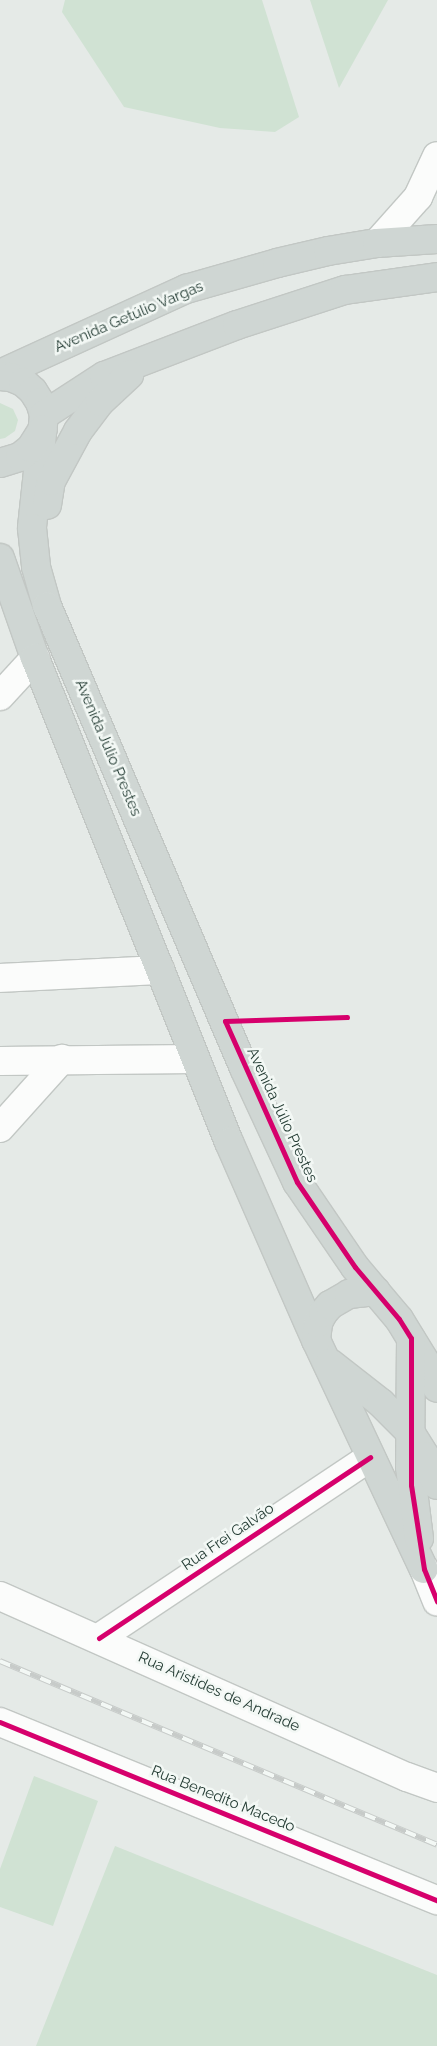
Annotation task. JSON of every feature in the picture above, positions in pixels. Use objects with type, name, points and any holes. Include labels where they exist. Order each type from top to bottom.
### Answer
[{"type":"main road","name":"Avenida Getúlio Vargas","points":[[0,375],[186,289],[277,263],[328,251],[377,243],[437,239]]},
{"type":"main road","points":[[0,463],[20,457],[31,448],[43,422],[104,376],[141,364],[237,324],[345,290],[437,277]]},
{"type":"main road","points":[[47,606],[45,519],[51,480],[78,431],[100,402],[141,364]]},
{"type":"main road","points":[[0,375],[11,376],[23,382],[33,391],[40,402],[43,422]]},
{"type":"main road","name":"Avenida Júlio Prestes","points":[[43,422],[32,528],[36,567],[47,606],[244,1068],[297,1182],[350,1259],[411,1338],[426,1363],[437,1388]]},
{"type":"main road","points":[[0,558],[35,658],[195,1059],[321,1350],[430,1584]]},
{"type":"main road","points":[[156,960],[188,935]]},
{"type":"main road","points":[[376,1291],[348,1294],[330,1305],[322,1313],[318,1323],[321,1350],[381,1403],[410,1432],[425,1456],[437,1485]]},
{"type":"main road","points":[[411,1338],[411,1485],[430,1584]]},
{"type":"street","points":[[377,243],[418,197],[437,156]]},
{"type":"street","points":[[0,696],[35,658]]},
{"type":"street","points":[[0,978],[156,960]]},
{"type":"street","points":[[0,1128],[62,1059]]},
{"type":"street","points":[[0,1061],[195,1059]]},
{"type":"street","name":"Rua Frei Galvão","points":[[99,1638],[370,1457]]},
{"type":"street","name":"Rua Aristides de Andrade","points":[[0,1596],[99,1638],[407,1777],[437,1788]]},
{"type":"street","name":"Rua Benedito Macedo","points":[[0,1722],[437,1900]]},
{"type":"green space","points":[[65,0],[262,0],[299,117],[275,132],[220,128],[124,107],[62,12]]},
{"type":"green space","points":[[310,0],[388,0],[339,88]]},
{"type":"green space","points":[[0,403],[13,409],[18,420],[15,431],[0,439]]},
{"type":"green space","points":[[34,1776],[98,1801],[53,1926],[0,1907],[0,1869]]},
{"type":"green space","points":[[115,1846],[437,1975],[437,2046],[36,2046]]},
{"type":"railway","points":[[0,1661],[437,1845]]},
{"type":"cycle path","points":[[347,1017],[225,1021],[297,1182],[355,1267],[399,1319],[411,1338],[411,1485],[424,1569],[437,1601]]},
{"type":"cycle path","points":[[99,1638],[370,1457]]},
{"type":"cycle path","points":[[0,1722],[437,1900]]}]
